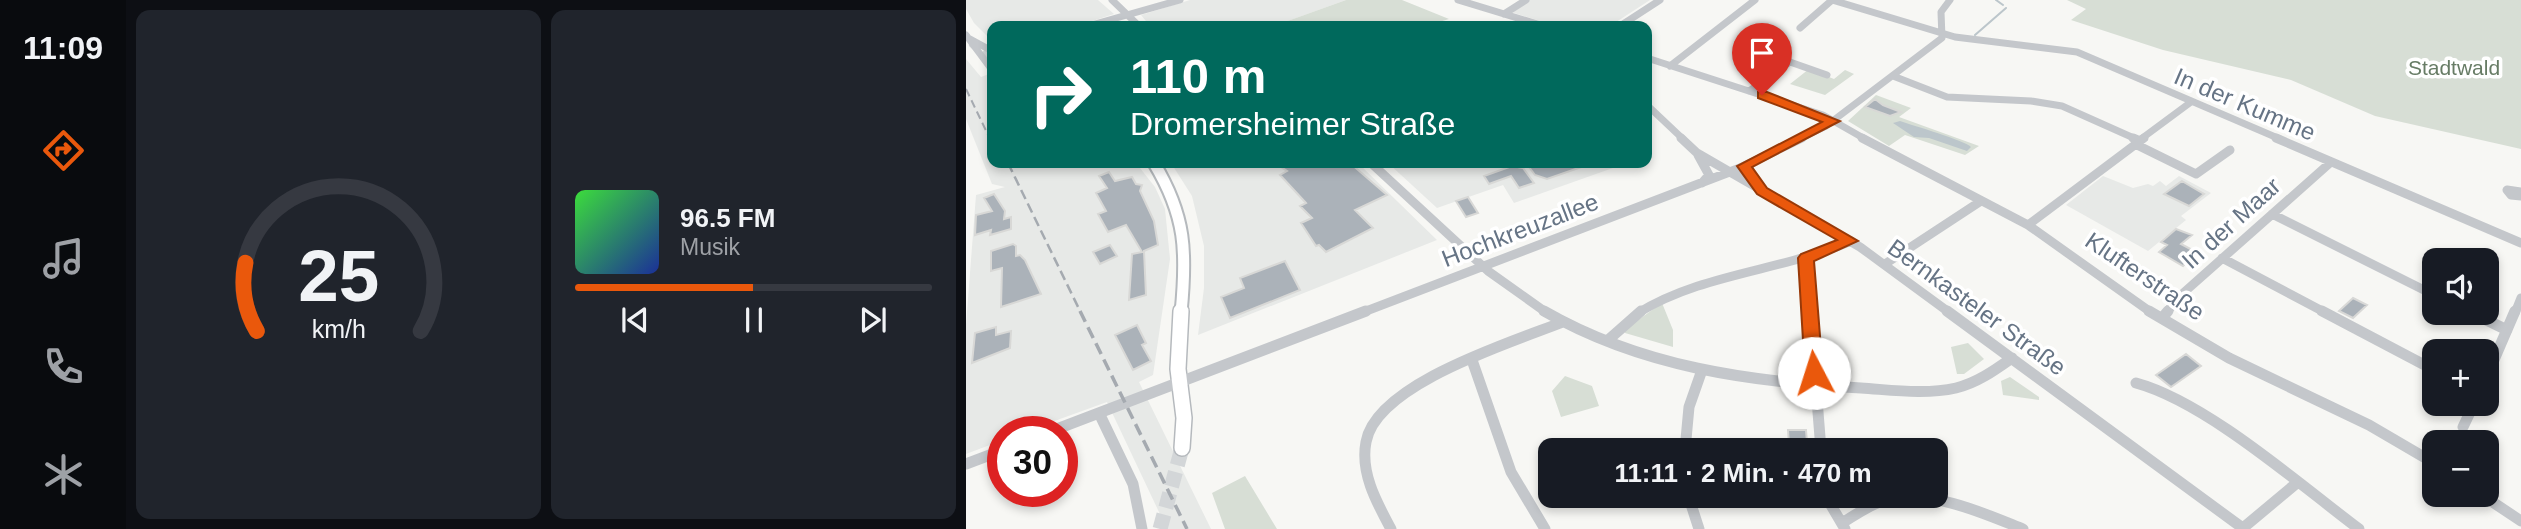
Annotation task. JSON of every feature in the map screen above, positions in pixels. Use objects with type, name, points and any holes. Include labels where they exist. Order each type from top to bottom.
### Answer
[{"type":"main road","points":[[1157,168],[1175,200],[1187,251],[1179,340],[1179,380],[1187,417],[1182,448]]},
{"type":"street","points":[[1112,0],[1135,21]]},
{"type":"street","points":[[1105,21],[1180,0]]},
{"type":"street","points":[[1458,0],[1527,21]]},
{"type":"street","points":[[1504,14],[1526,0]]},
{"type":"street","points":[[1628,21],[1660,0]]},
{"type":"street","points":[[1670,66],[1755,0]]},
{"type":"street","points":[[1800,28],[1832,0]]},
{"type":"street","name":"In der Kumme","points":[[1832,0],[1944,34],[2071,50],[2521,243]]},
{"type":"street","points":[[1852,6],[1858,0]]},
{"type":"street","points":[[1944,34],[1941,12],[1950,0]]},
{"type":"street","name":"Hochkreuzallee","points":[[1078,421],[1179,380],[1729,173],[1833,121],[1944,34]]},
{"type":"street","points":[[967,36],[987,65]]},
{"type":"street","points":[[967,36],[987,50]]},
{"type":"street","points":[[973,48],[987,52]]},
{"type":"street","points":[[983,61],[987,57]]},
{"type":"street","name":"Klufterstraße","points":[[1652,61],[1800,106],[1833,121],[2028,225],[2162,318],[2229,358],[2369,425],[2422,456]]},
{"type":"street","points":[[1749,91],[1790,62],[1827,75]]},
{"type":"street","points":[[1893,76],[1947,97],[2051,104],[2075,110],[2196,174],[2230,150]]},
{"type":"street","points":[[2028,225],[2191,102]]},
{"type":"street","name":"Bernkasteler Straße","points":[[1652,110],[1697,153],[1885,264],[2243,529]]},
{"type":"street","points":[[1697,153],[1709,175],[1701,184]]},
{"type":"street","name":"In der Maar","points":[[2162,318],[2181,295],[2331,162]]},
{"type":"street","points":[[1744,166],[1762,191]]},
{"type":"street","points":[[1376,168],[1482,266],[1512,290],[1563,322],[1607,341],[1702,370],[1816,386],[1953,389],[1968,384],[2012,358]]},
{"type":"street","points":[[1885,264],[1981,201]]},
{"type":"street","points":[[2272,214],[2422,289]]},
{"type":"street","points":[[1607,341],[1626,319],[1671,293],[1806,258],[1850,241]]},
{"type":"street","points":[[1806,258],[1820,438]]},
{"type":"street","points":[[2222,258],[2422,364]]},
{"type":"street","points":[[2499,348],[2521,298]]},
{"type":"street","points":[[1391,529],[1375,494],[1365,462],[1371,429],[1383,409],[1397,398],[1472,360],[1563,322]]},
{"type":"street","points":[[2497,325],[2507,330]]},
{"type":"street","points":[[1472,360],[1511,472],[1545,529]]},
{"type":"street","points":[[1686,438],[1689,407],[1702,370]]},
{"type":"street","points":[[2136,383],[2151,387],[2220,425],[2359,529]]},
{"type":"street","points":[[1099,413],[1136,496],[1142,514],[1142,529]]},
{"type":"street","points":[[2463,427],[2468,416]]},
{"type":"street","points":[[966,464],[987,456]]},
{"type":"street","points":[[2243,529],[2298,482]]},
{"type":"street","points":[[1833,508],[1844,526],[1882,502],[1903,499],[1968,510],[2023,529]]},
{"type":"street","points":[[2499,507],[2521,522]]},
{"type":"street","points":[[1692,508],[1699,529]]},
{"type":"shaded area","points":[[966,0],[1098,0],[1114,14],[1092,21],[987,21],[987,36],[974,23],[966,9]]},
{"type":"shaded area","points":[[1190,0],[1346,0],[1288,21],[1146,21],[1141,15]]},
{"type":"shaded area","points":[[1530,0],[1650,0],[1618,21],[1540,21],[1511,12]]},
{"type":"shaded area","points":[[966,59],[981,77],[987,75],[987,168],[1140,168],[1155,187],[1165,209],[1170,259],[1153,375],[1139,382],[1211,529],[1167,529],[1107,402],[1068,416],[987,416],[987,446],[966,454],[966,325],[976,195],[1005,187],[992,184],[966,119]]},
{"type":"shaded area","points":[[1900,121],[1971,147],[1967,151],[1929,138],[1914,137],[1893,123]]},
{"type":"shaded area","points":[[1174,168],[1363,168],[1437,240],[1198,335],[1204,288],[1204,246],[1192,196]]},
{"type":"shaded area","points":[[1393,168],[1613,168],[1514,203],[1503,185],[1437,208]]},
{"type":"shaded area","points":[[2103,176],[2133,188],[2148,184],[2153,186],[2160,181],[2166,186],[2179,176],[2211,193],[2181,216],[2186,220],[2148,251],[2066,205]]},
{"type":"green space","points":[[1346,0],[1402,0],[1449,19],[1442,21],[1288,21]]},
{"type":"green space","name":"Stadtwald","points":[[2067,0],[2521,0],[2521,149],[2375,116],[2291,80],[2163,50],[2071,20],[2086,9]]},
{"type":"green space","points":[[1809,69],[1834,79],[1845,70],[1854,74],[1825,95],[1790,84]]},
{"type":"green space","points":[[1876,95],[1911,108],[1899,117],[1979,146],[1965,155],[1905,135],[1889,146],[1848,121]]},
{"type":"green space","points":[[1662,303],[1673,330],[1673,347],[1625,333],[1624,330]]},
{"type":"green space","points":[[1968,343],[1984,359],[1964,374],[1957,374],[1951,347]]},
{"type":"green space","points":[[1565,376],[1592,386],[1599,406],[1561,417],[1552,391]]},
{"type":"green space","points":[[2010,377],[2039,397],[2039,400],[2003,395],[2001,381]]},
{"type":"green space","points":[[1245,476],[1277,529],[1225,529],[1212,493]]},
{"type":"building","points":[[1875,99],[1901,112],[1890,116],[1865,107]]},
{"type":"building","points":[[1282,168],[1356,168],[1387,195],[1355,210],[1373,228],[1326,252],[1319,245],[1316,246],[1301,223],[1312,218],[1300,206],[1306,203],[1280,175],[1287,171]]},
{"type":"building","points":[[1506,168],[1523,168],[1534,183],[1519,188],[1511,176],[1489,184],[1484,176]]},
{"type":"building","points":[[1530,168],[1579,168],[1547,179],[1535,175]]},
{"type":"building","points":[[1109,172],[1115,181],[1132,177],[1136,184],[1142,185],[1140,191],[1154,221],[1158,245],[1144,251],[1146,295],[1129,300],[1132,254],[1142,252],[1126,225],[1108,232],[1098,214],[1106,211],[1096,193],[1107,188],[1099,176]]},
{"type":"building","points":[[2182,181],[2204,194],[2189,206],[2164,194]]},
{"type":"building","points":[[994,194],[1005,211],[1004,219],[1011,217],[1011,229],[990,235],[991,230],[975,235],[976,215],[992,211],[984,198]]},
{"type":"building","points":[[1468,197],[1478,213],[1466,217],[1456,201]]},
{"type":"building","points":[[2176,229],[2192,235],[2181,244],[2198,253],[2183,266],[2159,252],[2167,245],[2161,242]]},
{"type":"building","points":[[1013,244],[1016,246],[1016,256],[1020,255],[1025,260],[1041,294],[1001,307],[1002,268],[991,271],[991,251]]},
{"type":"building","points":[[1110,245],[1117,256],[1100,264],[1093,252]]},
{"type":"building","points":[[1285,261],[1300,290],[1230,318],[1221,297],[1244,288],[1240,278]]},
{"type":"building","points":[[2353,298],[2367,305],[2353,318],[2339,311]]},
{"type":"building","points":[[1137,325],[1146,343],[1142,345],[1151,361],[1133,370],[1115,335]]},
{"type":"building","points":[[996,327],[996,335],[1011,331],[1010,348],[972,363],[975,333]]},
{"type":"building","points":[[2186,354],[2201,366],[2171,387],[2156,375]]},
{"type":"building","points":[[1788,430],[1806,430],[1807,438],[1789,438]]},
{"type":"waterway","points":[[1996,0],[2003,5]]},
{"type":"waterway","points":[[1975,35],[2006,8]]},
{"type":"tunnel","points":[[972,42],[987,56]]},
{"type":"tunnel","points":[[1160,529],[1182,448]]},
{"type":"railway","points":[[966,89],[987,133]]},
{"type":"railway","points":[[1010,168],[1081,313]]},
{"type":"railway","points":[[1080,311],[1187,529]]},
{"type":"route","points":[[1762,95],[1800,106],[1833,121],[1822,129],[1744,166],[1762,191],[1850,241],[1833,250],[1806,258],[1814,373]]}]
